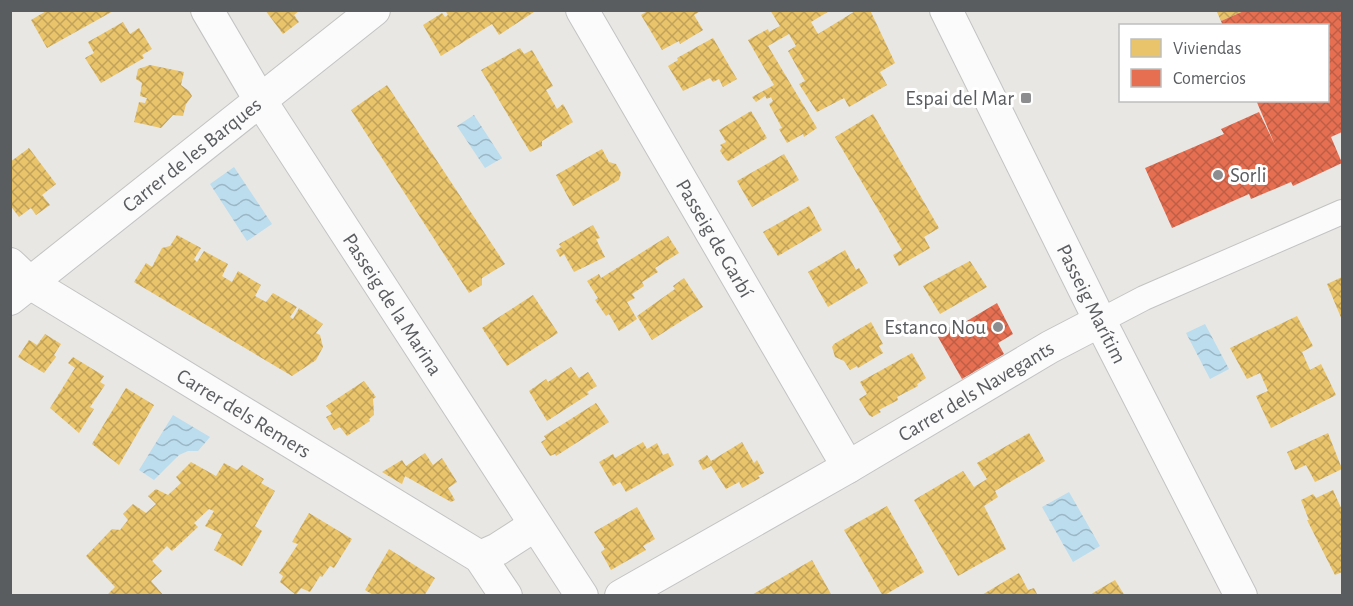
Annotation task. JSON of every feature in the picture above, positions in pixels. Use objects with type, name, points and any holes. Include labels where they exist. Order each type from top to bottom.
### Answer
[{"type":"street","name":"Passeig de la Marina","points":[[207,10],[260,100],[582,596]]},
{"type":"street","name":"Carrer de les Barques","points":[[17,282],[260,100],[374,10]]},
{"type":"street","name":"Passeig de Garbí","points":[[582,10],[848,467]]},
{"type":"street","name":"Passeig Marítim","points":[[946,10],[1100,321],[1241,596]]},
{"type":"street","name":"Carrer dels Navegants","points":[[621,596],[848,467],[1050,347],[1144,298],[1342,212]]},
{"type":"street","name":"Carrer dels Remers","points":[[17,282],[480,557],[506,596]]},
{"type":"street","points":[[480,557],[498,549],[535,525]]},
{"type":"water","points":[[474,115],[502,158],[485,168],[457,126]]},
{"type":"water","points":[[234,167],[272,224],[247,241],[210,184]]},
{"type":"water","points":[[1205,324],[1229,369],[1210,379],[1186,333]]},
{"type":"water","points":[[173,415],[210,437],[198,451],[188,451],[179,455],[154,480],[139,470]]},
{"type":"water","points":[[1069,492],[1100,546],[1073,562],[1042,507]]},
{"type":"building: Viviendas","points":[[48,10],[115,10],[47,48],[31,20]]},
{"type":"building: Viviendas","points":[[265,10],[300,10],[294,15],[299,22],[283,34]]},
{"type":"building: Viviendas","points":[[445,10],[537,10],[499,35],[492,24],[441,56],[423,25],[442,13],[445,17],[448,15]]},
{"type":"building: Viviendas","points":[[649,10],[702,10],[694,15],[703,30],[680,44],[679,41],[662,50],[641,15]]},
{"type":"building: Viviendas","points":[[770,10],[831,10],[811,22],[818,34],[857,10],[870,10],[895,63],[880,72],[887,85],[849,107],[844,98],[817,112],[799,84],[805,81],[788,51],[796,46],[789,34],[768,46],[817,128],[804,137],[803,134],[787,143],[769,104],[773,101],[771,97],[767,99],[765,96],[756,102],[752,97],[774,85],[748,40],[768,29],[769,32],[780,26]]},
{"type":"building: Viviendas","points":[[1216,10],[1246,10],[1221,21]]},
{"type":"building: Viviendas","points":[[123,22],[130,34],[139,28],[152,49],[142,55],[144,58],[101,83],[85,58],[94,53],[88,42]]},
{"type":"building: Viviendas","points":[[713,38],[737,79],[723,87],[719,79],[713,82],[710,78],[683,91],[668,66],[678,60],[677,58]]},
{"type":"building: Viviendas","points":[[520,48],[524,54],[532,50],[553,86],[546,90],[557,109],[563,104],[573,122],[542,141],[542,146],[530,152],[481,70]]},
{"type":"building: Viviendas","points":[[150,65],[184,72],[181,85],[192,96],[186,104],[183,116],[173,115],[161,128],[134,122],[139,102],[145,103],[147,98],[140,96],[142,83],[136,79],[138,69]]},
{"type":"building: Viviendas","points":[[387,85],[505,264],[482,278],[482,285],[469,293],[351,110]]},
{"type":"building: Viviendas","points":[[751,111],[767,138],[729,161],[726,160],[720,151],[722,147],[720,145],[726,142],[719,130]]},
{"type":"building: Viviendas","points":[[873,114],[939,228],[924,237],[930,248],[899,266],[893,255],[902,250],[835,137]]},
{"type":"building: Viviendas","points":[[29,148],[56,184],[42,195],[50,205],[36,215],[31,208],[19,217],[10,205],[10,162]]},
{"type":"building: Viviendas","points":[[602,149],[609,162],[616,164],[621,173],[619,180],[573,206],[556,175]]},
{"type":"building: Viviendas","points":[[784,154],[799,180],[752,207],[737,181]]},
{"type":"building: Viviendas","points":[[809,206],[822,230],[778,256],[763,232]]},
{"type":"building: Viviendas","points":[[593,225],[600,238],[596,239],[605,257],[574,272],[564,254],[560,257],[556,250],[561,247],[559,244]]},
{"type":"building: Viviendas","points":[[177,235],[201,248],[194,259],[197,262],[204,251],[228,264],[222,276],[232,282],[238,271],[261,285],[255,296],[266,302],[273,293],[297,307],[290,317],[293,319],[299,308],[323,324],[316,333],[320,335],[323,347],[316,360],[292,376],[134,282],[146,263],[152,267],[162,248],[170,246]]},
{"type":"building: Viviendas","points":[[668,236],[679,253],[655,268],[658,272],[642,282],[644,286],[632,294],[635,298],[627,302],[637,319],[619,331],[609,314],[606,316],[595,300],[598,298],[587,281],[599,274],[601,278]]},
{"type":"building: Viviendas","points":[[845,250],[856,270],[859,268],[868,283],[828,307],[808,272]]},
{"type":"building: Viviendas","points":[[970,261],[987,287],[940,314],[923,286]]},
{"type":"building: Viviendas","points":[[1342,277],[1342,320],[1327,284]]},
{"type":"building: Viviendas","points":[[684,278],[703,307],[652,340],[637,316],[675,289],[673,286]]},
{"type":"building: Viviendas","points":[[533,295],[558,333],[507,366],[482,328]]},
{"type":"building: Viviendas","points":[[1297,316],[1313,346],[1302,352],[1310,370],[1321,364],[1336,395],[1271,428],[1256,396],[1268,391],[1260,373],[1247,379],[1230,348]]},
{"type":"building: Viviendas","points":[[871,322],[883,344],[879,346],[883,353],[858,368],[857,366],[850,370],[844,361],[835,357],[832,347]]},
{"type":"building: Viviendas","points":[[45,334],[61,344],[54,355],[56,357],[44,373],[18,357],[29,340],[37,345]]},
{"type":"building: Viviendas","points":[[912,353],[926,378],[917,384],[918,386],[897,397],[898,400],[879,410],[881,412],[872,417],[859,399],[867,394],[860,382]]},
{"type":"building: Viviendas","points":[[73,357],[104,376],[100,382],[105,385],[90,407],[94,409],[79,433],[50,408],[75,368],[68,363]]},
{"type":"building: Viviendas","points":[[571,367],[579,378],[588,372],[597,386],[587,392],[589,394],[547,421],[529,391],[546,379],[548,382]]},
{"type":"building: Viviendas","points":[[364,381],[376,397],[373,399],[374,415],[369,419],[370,421],[347,436],[340,427],[334,430],[326,417],[332,414],[326,406]]},
{"type":"building: Viviendas","points":[[126,388],[154,405],[119,465],[92,444]]},
{"type":"building: Viviendas","points":[[596,403],[609,422],[556,456],[555,454],[550,456],[541,442],[546,439],[544,436]]},
{"type":"building: Viviendas","points":[[1029,433],[1045,461],[995,491],[998,497],[984,506],[1006,549],[958,576],[914,500],[963,471],[974,487],[987,479],[977,463]]},
{"type":"building: Viviendas","points":[[1328,433],[1342,469],[1315,482],[1306,465],[1295,470],[1287,452]]},
{"type":"building: Viviendas","points":[[643,442],[647,449],[657,443],[663,455],[668,453],[674,465],[626,492],[620,482],[613,486],[599,462],[613,454],[615,458]]},
{"type":"building: Viviendas","points":[[742,442],[754,463],[757,460],[764,473],[758,476],[760,478],[742,488],[739,482],[726,489],[711,466],[703,470],[698,461],[707,455],[711,461]]},
{"type":"building: Viviendas","points":[[425,453],[433,465],[442,458],[457,482],[448,488],[455,500],[451,502],[405,476],[402,484],[382,472],[402,460],[406,466]]},
{"type":"building: Viviendas","points":[[191,462],[216,476],[224,463],[237,470],[242,465],[264,479],[261,483],[275,491],[255,526],[262,531],[242,566],[214,550],[222,534],[205,526],[214,511],[209,509],[194,523],[198,527],[172,551],[167,546],[152,561],[162,571],[151,581],[164,596],[106,596],[115,587],[86,556],[112,529],[120,530],[128,520],[123,514],[133,504],[146,513],[156,504],[148,496],[156,489],[168,495],[181,483],[176,477]]},
{"type":"building: Viviendas","points":[[1333,490],[1342,510],[1342,572],[1335,575],[1307,520],[1309,520],[1301,500],[1313,494],[1316,498]]},
{"type":"building: Viviendas","points":[[887,506],[924,572],[883,596],[844,530]]},
{"type":"building: Viviendas","points":[[637,507],[655,539],[643,546],[646,550],[611,570],[601,552],[605,549],[594,532]]},
{"type":"building: Viviendas","points":[[309,513],[352,539],[334,568],[330,566],[322,577],[320,576],[310,592],[301,588],[296,595],[280,582],[283,576],[279,573],[298,544],[292,542]]},
{"type":"building: Viviendas","points":[[389,549],[435,578],[424,596],[375,596],[365,590]]},
{"type":"building: Viviendas","points":[[812,560],[831,594],[828,596],[750,596]]},
{"type":"building: Viviendas","points":[[1019,573],[1028,590],[1034,588],[1038,596],[980,596]]},
{"type":"building: Viviendas","points":[[1115,580],[1125,596],[1088,596]]},
{"type":"building: Comercios","points":[[1246,10],[1342,10],[1342,132],[1331,137],[1342,163],[1293,186],[1291,182],[1251,199],[1249,194],[1172,228],[1145,168],[1224,134],[1221,129],[1259,112],[1275,145],[1257,102],[1329,102],[1329,24],[1222,24],[1221,21]]},
{"type":"building: Comercios","points":[[997,303],[1013,334],[998,343],[1004,354],[962,379],[938,337],[948,332],[946,329],[954,325],[955,328]]},
{"type":"place","name":"Espai del Mar","points":[[1026,98]]},
{"type":"place","name":"Sorli","points":[[1218,175]]},
{"type":"place","name":"Estanco Nou","points":[[998,327]]}]
